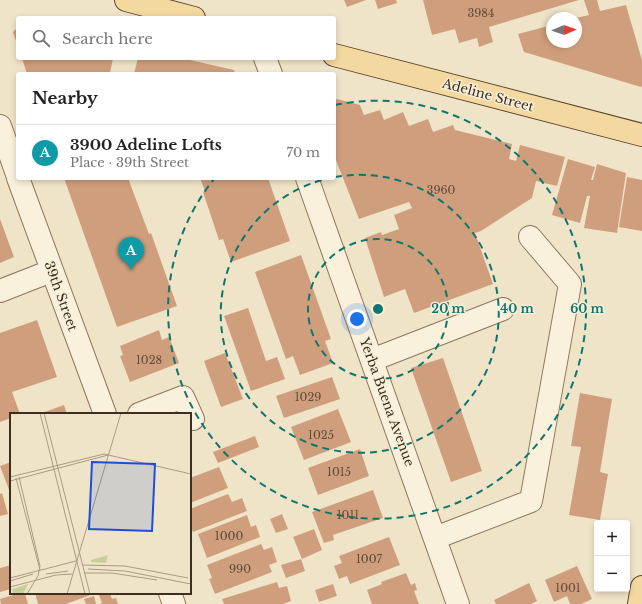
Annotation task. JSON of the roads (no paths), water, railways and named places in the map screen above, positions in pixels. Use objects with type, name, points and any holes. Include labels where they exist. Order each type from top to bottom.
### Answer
[{"type":"main road","points":[[126,0],[186,16]]},
{"type":"main road","name":"Adeline Street","points":[[336,56],[642,135]]},
{"type":"main road","points":[[639,604],[642,587]]},
{"type":"street","points":[[266,60],[269,72]]},
{"type":"street","name":"39th Street","points":[[0,126],[16,171]]},
{"type":"street","name":"39th Street","points":[[19,180],[51,271],[105,413]]},
{"type":"street","name":"Yerba Buena Avenue","points":[[308,180],[458,604]]},
{"type":"street","points":[[435,538],[532,502],[570,284],[530,236]]},
{"type":"street","points":[[0,291],[51,271]]},
{"type":"street","points":[[372,360],[503,309]]},
{"type":"street","points":[[142,413],[183,397],[190,413]]},
{"type":"street","points":[[170,594],[174,604]]},
{"type":"place","name":"3900 Adeline Lofts","points":[[131,270]]}]
